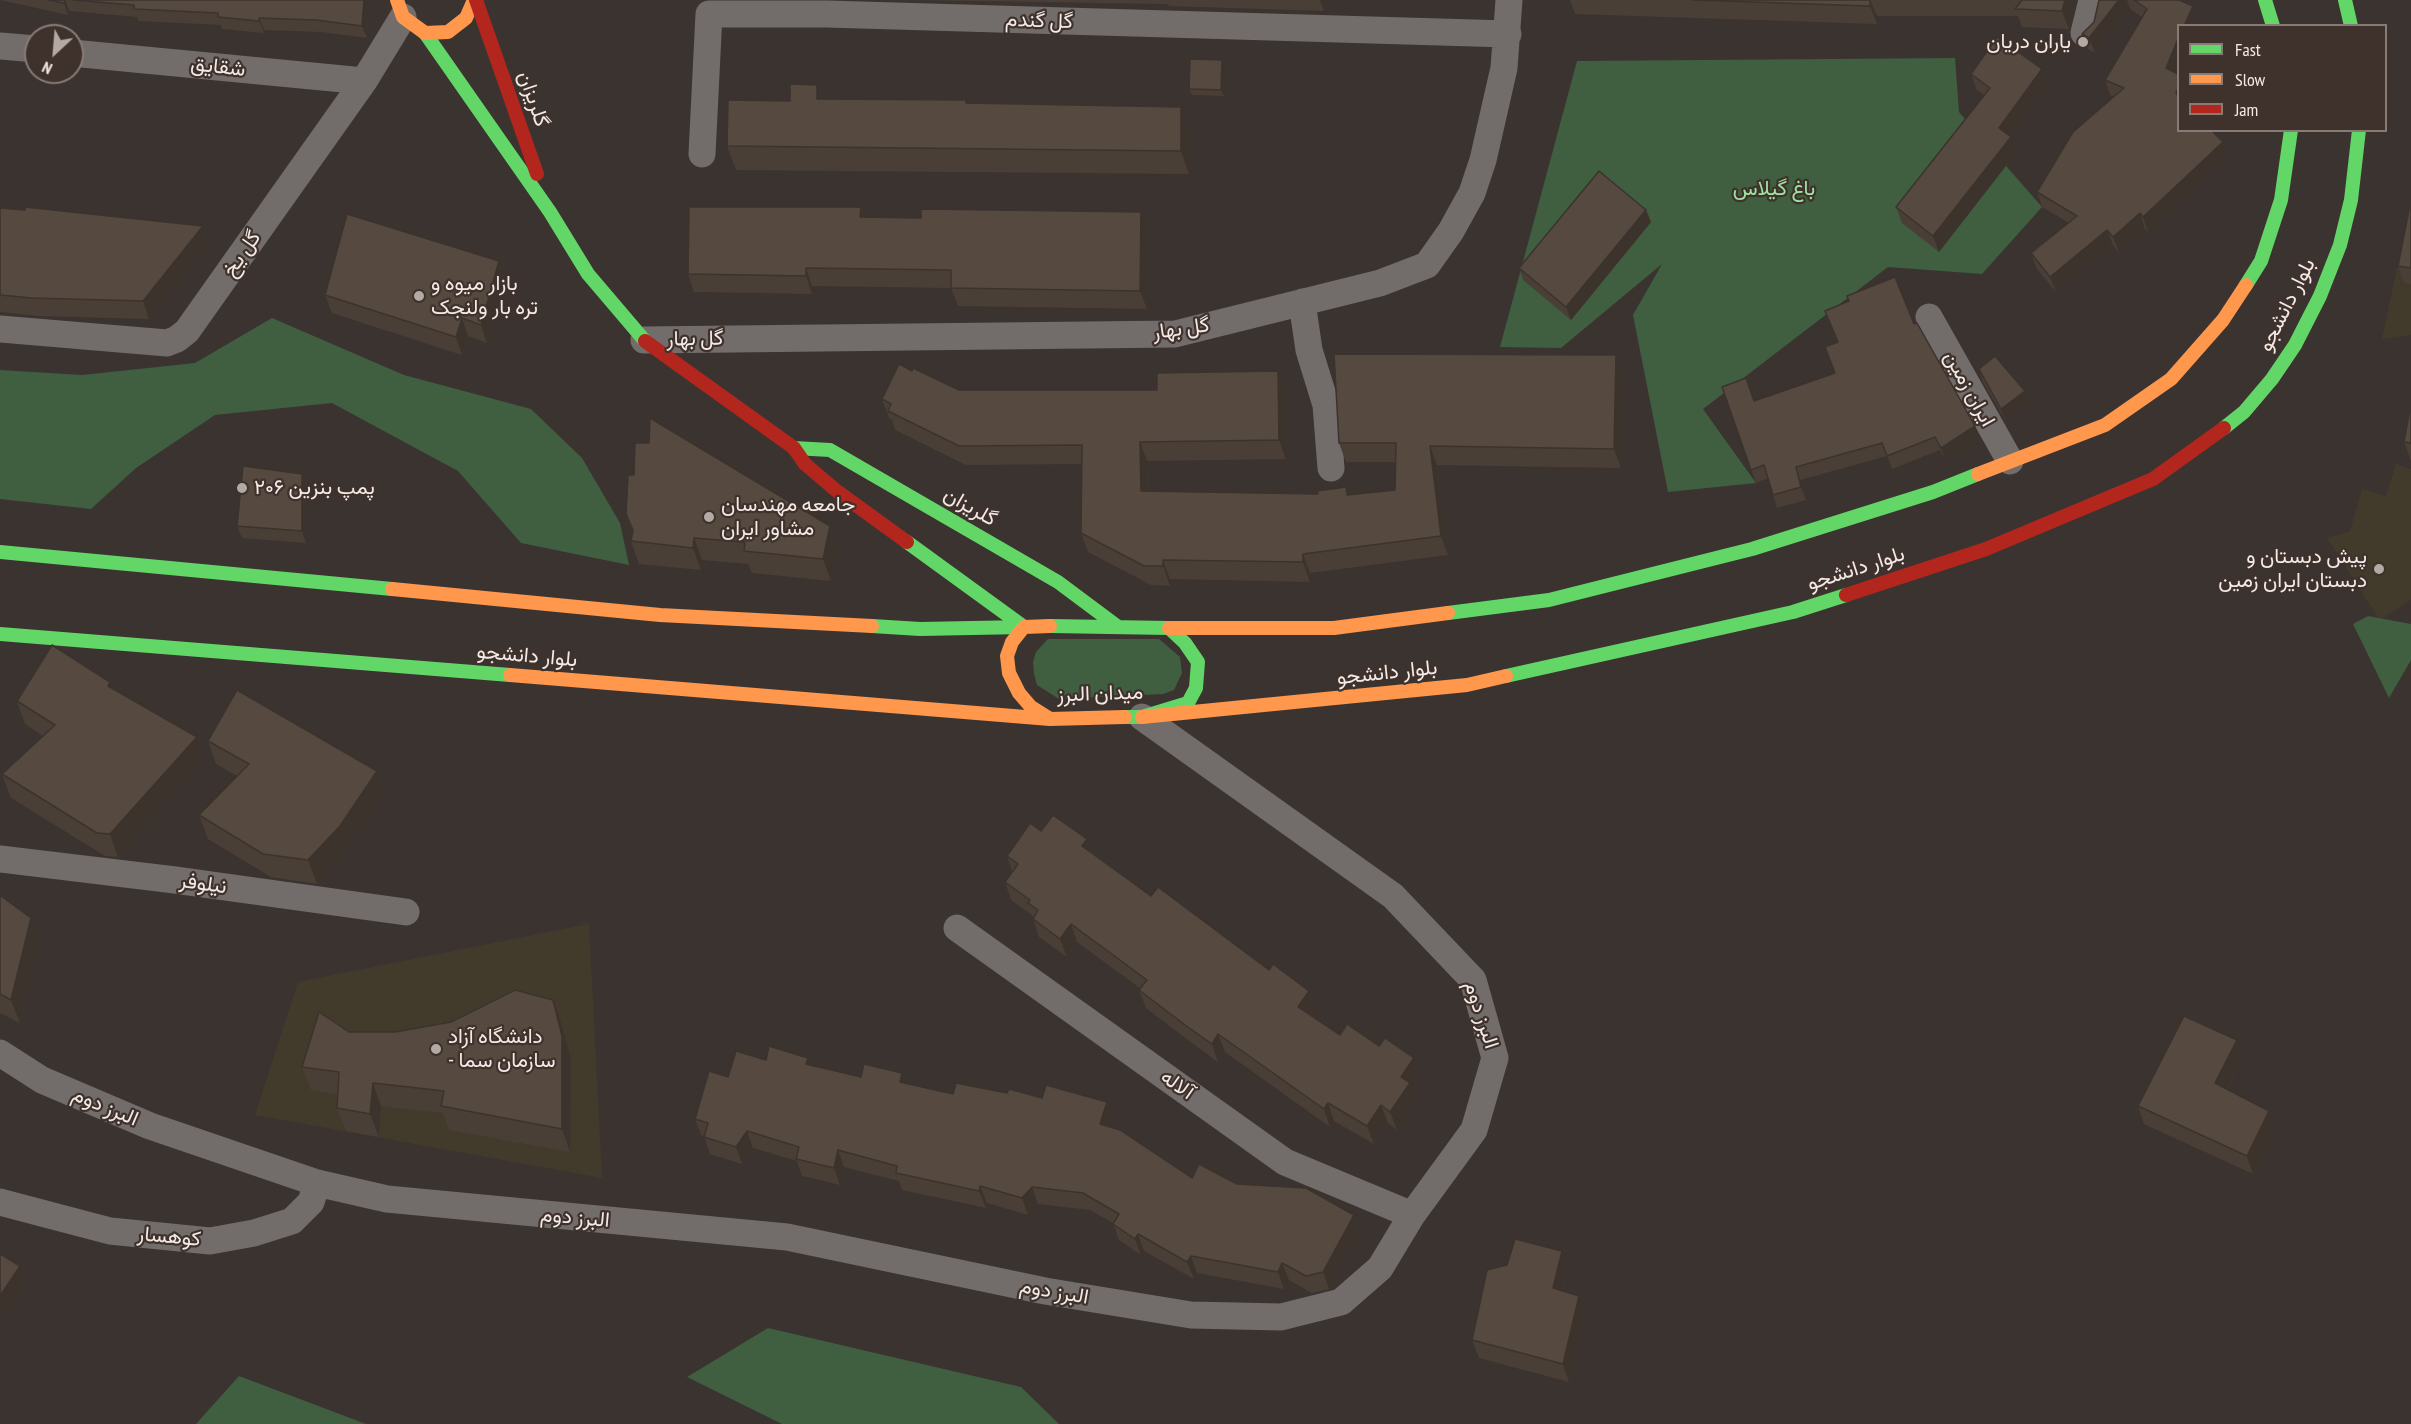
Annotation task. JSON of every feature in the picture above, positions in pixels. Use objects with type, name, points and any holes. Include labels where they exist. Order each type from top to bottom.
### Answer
[{"type":"main road","points":[[425,33],[448,32],[466,18],[475,0]]},
{"type":"main road","name":"گلریزان","points":[[475,0],[550,212]]},
{"type":"main road","points":[[2265,0],[2272,24]]},
{"type":"main road","points":[[2344,0],[2350,24]]},
{"type":"main road","name":"گلریزان","points":[[400,9],[425,33],[550,212],[588,274],[644,340],[794,448],[805,464],[838,492],[1024,627]]},
{"type":"main road","name":"بلوار دانشجو","points":[[1169,628],[1334,628],[1550,600],[1752,549],[1933,492],[2105,425],[2171,379],[2223,320],[2261,261],[2281,200],[2291,132]]},
{"type":"main road","name":"بلوار دانشجو","points":[[1142,717],[1467,685],[1793,612],[1986,549],[2153,479],[2202,446],[2244,412],[2272,380],[2295,345],[2320,296],[2340,245],[2351,200],[2359,132]]},
{"type":"main road","name":"گلریزان","points":[[794,448],[830,450],[1058,582],[1117,626]]},
{"type":"main road","points":[[0,552],[660,615],[920,629],[1117,626],[1169,628]]},
{"type":"main road","name":"میدان البرز","points":[[1024,627],[1012,642],[1007,656],[1009,673],[1019,693],[1031,707],[1050,719],[1142,717],[1188,703],[1196,688],[1198,662],[1185,643],[1169,628]]},
{"type":"main road","name":"بلوار دانشجو","points":[[0,634],[1050,719]]},
{"type":"street","name":"گل بهار","points":[[644,340],[1175,334],[1380,283],[1427,265],[1451,231],[1472,193],[1495,114],[1508,34],[1509,0]]},
{"type":"street","points":[[2084,33],[2092,0]]},
{"type":"street","name":"گل گندم","points":[[702,154],[710,14],[826,7],[1508,34]]},
{"type":"street","name":"گل یخ","points":[[0,329],[167,344],[187,331],[364,81],[400,9]]},
{"type":"street","points":[[0,46],[24,49]]},
{"type":"street","name":"شقایق","points":[[84,54],[364,81]]},
{"type":"street","points":[[1302,302],[1309,350],[1326,405],[1331,468]]},
{"type":"street","name":"ایران زمین","points":[[1929,317],[2010,461]]},
{"type":"street","name":"البرز دوم","points":[[0,1053],[42,1080],[150,1126],[316,1183],[387,1199],[787,1238],[1045,1291],[1191,1315],[1281,1317],[1341,1302],[1380,1268],[1412,1215],[1474,1130],[1495,1058],[1473,980],[1393,896],[1142,717]]},
{"type":"street","name":"نیلوفر","points":[[0,859],[175,880],[406,912]]},
{"type":"street","name":"آلاله","points":[[957,928],[1285,1162],[1412,1215]]},
{"type":"street","name":"کوهسار","points":[[0,1202],[110,1232],[210,1241],[254,1233],[292,1221],[311,1202],[316,1183]]},
{"type":"shaded area","points":[[2411,202],[2411,335],[2382,339],[2410,207]]},
{"type":"shaded area","name":"پیش دبستان و دبستان ایران زمین","points":[[2396,464],[2411,469],[2411,600],[2380,620],[2327,538],[2350,531],[2362,489],[2386,496]]},
{"type":"shaded area","name":"دانشگاه آزاد - سازمان سما","points":[[589,924],[602,1178],[255,1115],[298,982]]},
{"type":"green space","name":"باغ گیلاس","points":[[1955,58],[1959,112],[2042,207],[1982,274],[1888,267],[1703,409],[1756,483],[1668,492],[1633,315],[1662,264],[1561,348],[1500,347],[1577,61]]},
{"type":"green space","points":[[272,318],[404,375],[531,409],[582,458],[620,523],[629,565],[521,543],[458,471],[332,403],[215,415],[136,468],[91,509],[0,499],[0,370],[82,375],[195,363]]},
{"type":"green space","points":[[2368,616],[2411,624],[2411,660],[2389,698],[2353,624]]},
{"type":"green space","points":[[1048,639],[1159,639],[1180,657],[1182,673],[1174,690],[1163,694],[1059,699],[1037,685],[1034,674],[1033,662],[1036,652]]},
{"type":"green space","points":[[768,1328],[1021,1387],[1059,1424],[782,1424],[687,1377]]},
{"type":"green space","points":[[239,1376],[366,1424],[196,1424]]},
{"type":"building","points":[[48,0],[65,0],[64,3]]},
{"type":"building","points":[[73,0],[364,0],[362,26],[316,20],[259,18],[259,21],[218,17],[218,13],[134,9],[134,5]]},
{"type":"building","points":[[1693,0],[1870,0],[1870,6]]},
{"type":"building","points":[[2022,0],[2065,0],[2062,11],[2015,9]]},
{"type":"building","points":[[2099,0],[2119,0],[2089,38],[2082,34],[2094,22]]},
{"type":"building","points":[[2134,0],[2179,0],[2193,6],[2185,24],[2177,24],[2177,41],[2166,68],[2177,74],[2177,132],[2213,132],[2223,142],[2143,217],[2140,213],[2113,237],[2107,230],[2050,277],[2031,253],[2077,216],[2037,192],[2073,132],[2124,88],[2105,80],[2147,9]]},
{"type":"building","points":[[1997,37],[2042,69],[1999,128],[2011,137],[1933,236],[1896,207],[1990,88],[1971,74]]},
{"type":"building","points":[[1190,59],[1222,60],[1221,90],[1189,89]]},
{"type":"building","points":[[790,84],[817,85],[817,99],[966,100],[966,103],[1181,107],[1181,151],[727,146],[728,100],[790,101]]},
{"type":"building","points":[[1599,171],[1646,210],[1566,307],[1519,268]]},
{"type":"building","points":[[2411,200],[2411,268],[2398,266]]},
{"type":"building","points":[[25,207],[203,226],[143,301],[0,295],[0,208],[25,210]]},
{"type":"building","points":[[689,207],[861,207],[860,217],[921,218],[921,209],[1141,212],[1140,291],[951,288],[951,270],[806,268],[806,276],[688,274]]},
{"type":"building","name":"بازار میوه و تره بار ولنجک","points":[[347,214],[499,261],[481,325],[462,318],[456,337],[325,295]]},
{"type":"building","points":[[1895,277],[1914,324],[1917,323],[1975,426],[1941,448],[1935,437],[1887,456],[1882,443],[1796,467],[1801,487],[1773,495],[1764,465],[1751,470],[1722,387],[1746,378],[1754,401],[1835,373],[1825,347],[1838,342],[1825,311],[1849,301],[1847,296]]},
{"type":"building","points":[[1334,354],[1616,355],[1614,449],[1430,446],[1441,536],[1303,554],[1303,562],[1163,560],[1163,566],[1144,566],[1081,533],[1082,445],[959,446],[888,411],[891,404],[882,399],[899,364],[912,371],[913,368],[959,390],[1157,390],[1157,373],[1278,371],[1279,440],[1140,442],[1141,491],[1318,494],[1317,491],[1346,487],[1347,495],[1395,490],[1396,443],[1339,443]]},
{"type":"building","points":[[1995,356],[2025,391],[2001,409],[1979,369]]},
{"type":"building","points":[[2411,409],[2411,443],[2404,442]]},
{"type":"building","name":"جامعه مهندسان مشاور ایران","points":[[650,418],[830,526],[823,559],[744,551],[745,542],[694,538],[693,548],[631,541],[633,530],[626,514],[628,475],[634,475],[635,443],[649,443]]},
{"type":"building","points":[[243,466],[302,474],[302,531],[237,526]]},
{"type":"building","points":[[52,645],[110,682],[108,686],[197,737],[110,834],[97,833],[2,774],[55,725],[17,701]]},
{"type":"building","points":[[237,690],[377,771],[340,826],[308,860],[263,854],[199,815],[249,764],[208,741]]},
{"type":"building","points":[[1053,815],[1087,839],[1082,846],[1151,896],[1158,887],[1269,970],[1273,964],[1309,991],[1298,1007],[1340,1035],[1347,1024],[1379,1046],[1385,1038],[1414,1058],[1401,1077],[1410,1083],[1390,1112],[1381,1105],[1367,1126],[1328,1103],[1324,1109],[1218,1034],[1212,1044],[1185,1025],[1139,990],[1147,980],[1071,924],[1060,939],[1033,919],[1038,910],[1028,903],[1030,900],[1005,882],[1018,864],[1007,856],[1030,823],[1041,831]]},
{"type":"building","points":[[0,895],[31,918],[11,1000],[0,994]]},
{"type":"building","points":[[515,990],[553,1000],[562,1036],[562,1129],[441,1106],[444,1091],[373,1083],[370,1114],[337,1108],[339,1072],[302,1067],[319,1012],[349,1032],[395,1032],[451,1022]]},
{"type":"building","points":[[2184,1016],[2237,1040],[2215,1083],[2269,1111],[2247,1156],[2138,1106]]},
{"type":"building","points":[[769,1046],[808,1058],[806,1064],[861,1077],[864,1064],[902,1073],[900,1082],[953,1094],[956,1083],[1007,1093],[1009,1089],[1042,1098],[1046,1085],[1107,1102],[1100,1124],[1120,1130],[1192,1178],[1199,1164],[1237,1184],[1306,1188],[1354,1215],[1323,1272],[1306,1276],[1282,1263],[1278,1272],[1191,1256],[1187,1262],[1138,1234],[1135,1239],[1113,1224],[1119,1214],[1083,1193],[1032,1187],[1022,1198],[980,1186],[979,1191],[896,1173],[897,1166],[838,1150],[834,1168],[796,1159],[799,1147],[747,1131],[736,1147],[704,1137],[708,1123],[695,1119],[709,1071],[728,1077],[736,1051],[766,1060]]},
{"type":"building","points":[[1515,1239],[1562,1251],[1553,1288],[1579,1296],[1563,1364],[1472,1340],[1487,1270],[1507,1265]]},
{"type":"building","points":[[0,1254],[20,1266],[0,1296]]},
{"type":"traffic: fast","points":[[2265,0],[2272,24]]},
{"type":"traffic: fast","points":[[2345,0],[2351,24]]},
{"type":"traffic: fast","points":[[425,33],[550,212],[588,274],[645,341]]},
{"type":"traffic: fast","points":[[2246,285],[2261,261],[2281,200],[2291,132]]},
{"type":"traffic: fast","points":[[2224,428],[2244,412],[2272,379],[2295,345],[2320,296],[2340,245],[2351,200],[2359,132]]},
{"type":"traffic: fast","points":[[794,448],[830,450],[1058,582],[1117,626]]},
{"type":"traffic: fast","points":[[1448,613],[1549,600],[1752,549],[1933,492],[1978,474]]},
{"type":"traffic: fast","points":[[907,542],[1024,627]]},
{"type":"traffic: fast","points":[[0,552],[392,589]]},
{"type":"traffic: fast","points":[[1506,676],[1793,612],[1846,595]]},
{"type":"traffic: fast","points":[[872,626],[920,629],[1024,627]]},
{"type":"traffic: fast","points":[[1050,626],[1169,628],[1185,643],[1198,662],[1196,688],[1188,703],[1142,717],[1125,717]]},
{"type":"traffic: fast","points":[[0,634],[510,675]]},
{"type":"traffic: slow","points":[[397,0],[403,17],[425,33],[448,32],[466,18],[474,0]]},
{"type":"traffic: slow","points":[[1978,474],[2105,425],[2171,379],[2223,320],[2246,285]]},
{"type":"traffic: slow","points":[[392,589],[660,615],[872,626]]},
{"type":"traffic: slow","points":[[1169,628],[1334,628],[1448,613]]},
{"type":"traffic: slow","points":[[1050,626],[1024,627],[1012,642],[1007,656],[1009,673],[1019,693],[1031,707],[1050,719],[1125,717]]},
{"type":"traffic: slow","points":[[510,675],[1050,719]]},
{"type":"traffic: slow","points":[[1142,717],[1467,685],[1506,676]]},
{"type":"traffic: jam","points":[[476,0],[537,174]]},
{"type":"traffic: jam","points":[[645,341],[794,448],[805,464],[838,492],[907,542]]},
{"type":"traffic: jam","points":[[1846,595],[1986,549],[2153,479],[2224,428]]},
{"type":"place","name":"یاران دریان","points":[[2083,42]]},
{"type":"place","name":"بازار میوه و تره بار ولنجک","points":[[419,296]]},
{"type":"place","name":"پمپ بنزین ۲۰۶","points":[[242,488]]},
{"type":"place","name":"جامعه مهندسان مشاور ایران","points":[[709,517]]},
{"type":"place","name":"پیش دبستان و دبستان ایران زمین","points":[[2379,569]]},
{"type":"place","name":"دانشگاه آزاد - سازمان سما","points":[[436,1049]]}]
